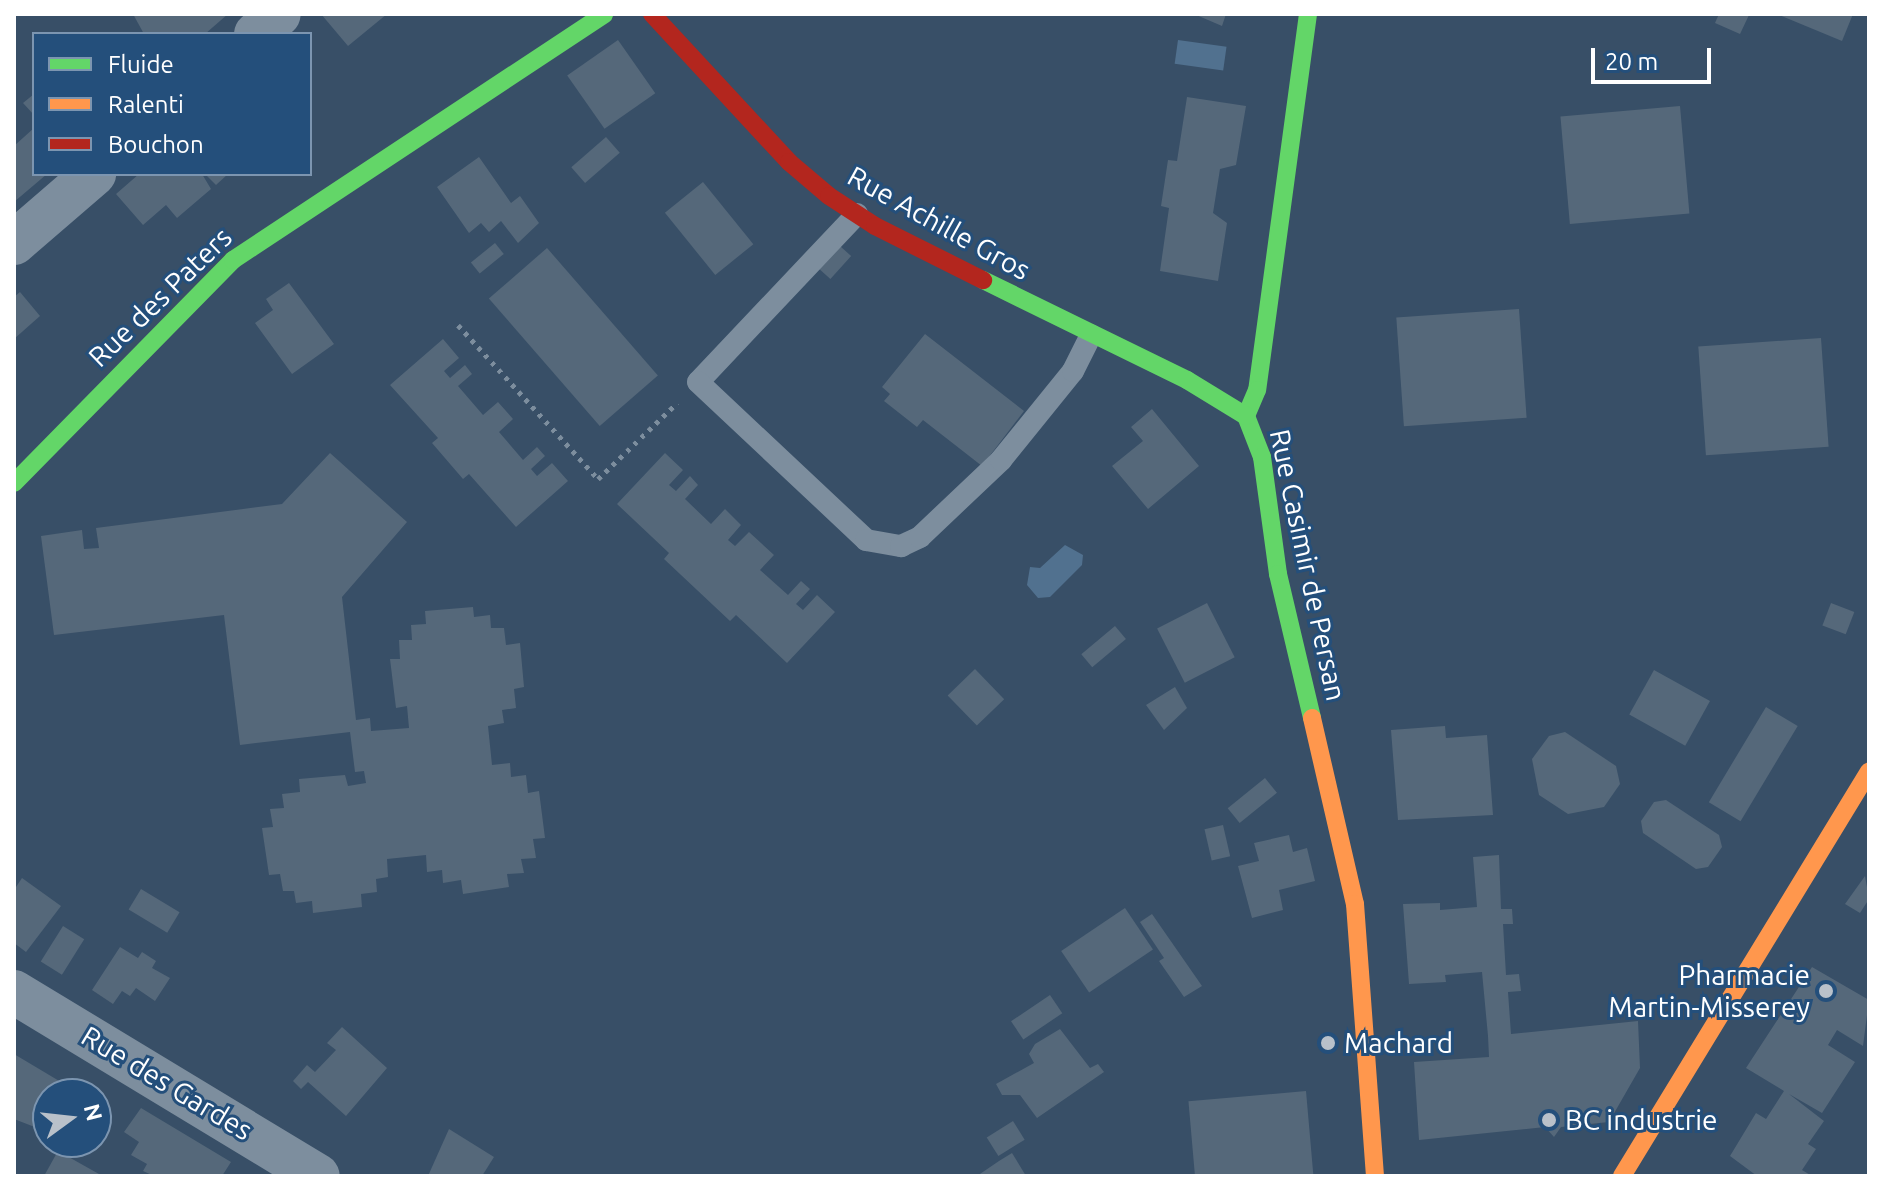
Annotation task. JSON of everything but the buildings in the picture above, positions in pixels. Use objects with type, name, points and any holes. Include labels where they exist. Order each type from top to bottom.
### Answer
[{"type":"street","points":[[258,32],[279,14]]},
{"type":"street","name":"Rue des Paters","points":[[14,483],[233,260],[604,14]]},
{"type":"street","name":"Rue Achille Gros","points":[[652,14],[789,162],[857,214],[1091,335],[1187,380],[1246,416]]},
{"type":"street","name":"Rue Casimir de Persan","points":[[1308,14],[1257,390],[1246,416],[1262,457],[1278,574],[1355,904],[1375,1176]]},
{"type":"street","points":[[14,243],[92,176]]},
{"type":"street","points":[[1622,1176],[1869,772]]},
{"type":"street","name":"Rue des Gardes","points":[[14,992],[318,1176]]},
{"type":"lane","points":[[857,214],[698,382],[866,540],[901,546],[920,537],[1001,460],[1073,371],[1091,335]]},
{"type":"path","points":[[458,325],[598,479],[698,382]]},
{"type":"water","points":[[1178,40],[1227,47],[1223,71],[1175,64]]},
{"type":"water","points":[[1065,545],[1083,555],[1082,565],[1050,597],[1038,598],[1027,585],[1030,567],[1040,568]]},
{"type":"traffic: fast","points":[[14,483],[233,260],[604,14]]},
{"type":"traffic: fast","points":[[1308,14],[1257,390],[1246,416],[1262,457],[1278,574],[1312,718]]},
{"type":"traffic: fast","points":[[983,280],[1187,380],[1246,416]]},
{"type":"traffic: slow","points":[[1312,718],[1355,904],[1375,1176]]},
{"type":"traffic: slow","points":[[1622,1176],[1869,772]]},
{"type":"traffic: jam","points":[[652,14],[789,162],[829,196],[875,226],[983,280]]},
{"type":"place","name":"Pharmacie Martin-Misserey","points":[[1826,991]]},
{"type":"place","name":"Machard","points":[[1328,1043]]},
{"type":"place","name":"BC industrie","points":[[1549,1120]]}]
